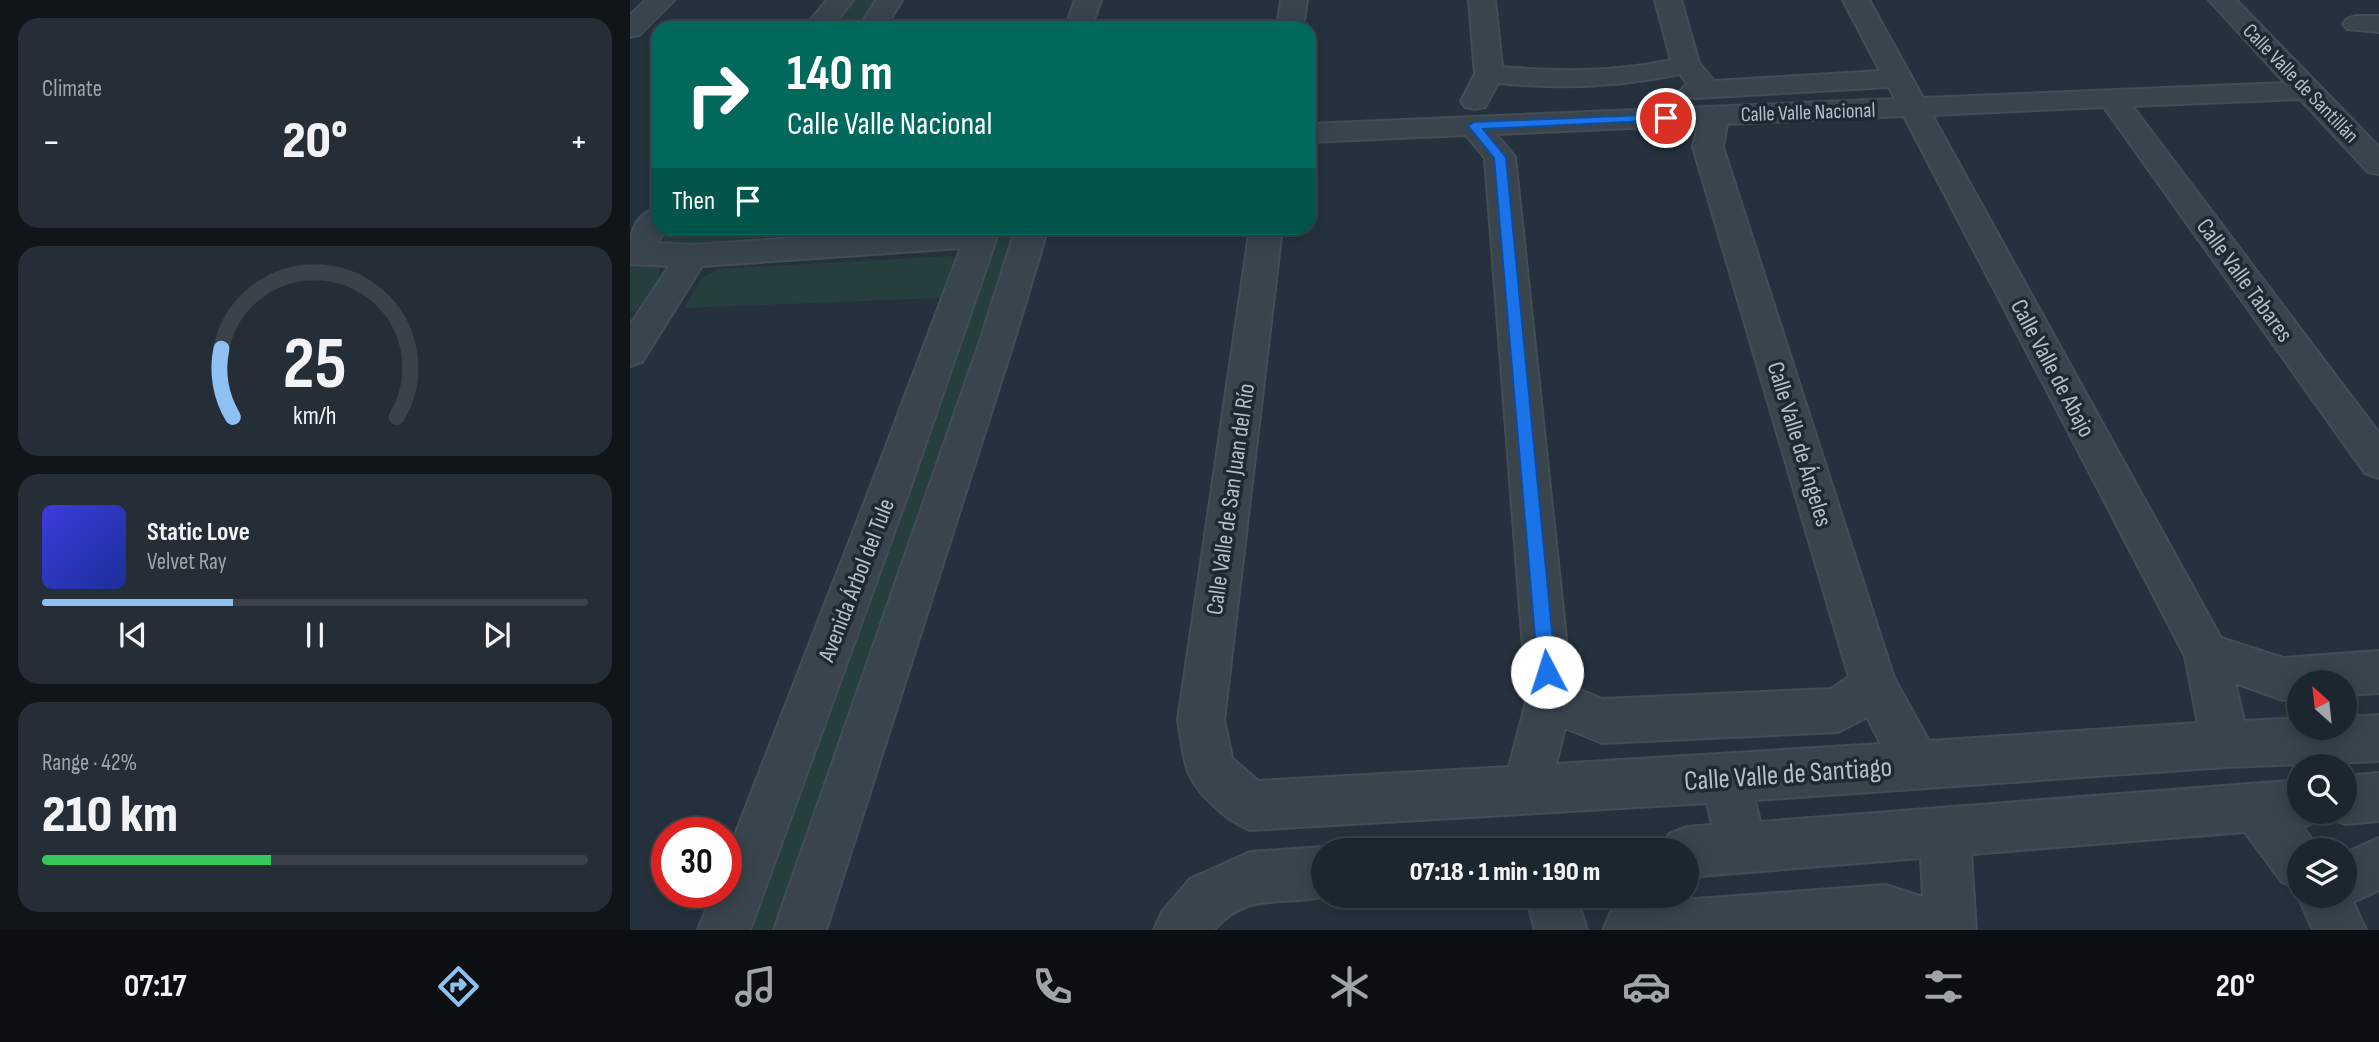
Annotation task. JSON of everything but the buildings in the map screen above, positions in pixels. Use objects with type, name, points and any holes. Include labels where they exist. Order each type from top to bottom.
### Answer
[{"type":"street","points":[[630,29],[661,0]]},
{"type":"street","points":[[823,21],[840,0]]},
{"type":"street","points":[[876,21],[889,0]]},
{"type":"street","points":[[1080,21],[1088,0]]},
{"type":"street","points":[[1291,21],[1294,0]]},
{"type":"street","points":[[1482,0],[1489,74],[1474,113],[1500,157],[1550,699],[1526,790]]},
{"type":"street","name":"Calle Valle de Ángeles","points":[[1668,0],[1686,65],[1709,117],[1874,685],[1917,765]]},
{"type":"street","name":"Calle Valle de Abajo","points":[[1856,0],[2206,653],[2226,744]]},
{"type":"street","name":"Calle Valle de Santillán","points":[[2222,0],[2379,165]]},
{"type":"street","points":[[1489,74],[1518,77],[1653,73],[1686,65]]},
{"type":"street","name":"Calle Valle Nacional","points":[[1316,108],[1474,113],[1593,108],[1709,117],[1906,93],[2112,98],[2307,90]]},
{"type":"street","name":"Calle Valle Tabares","points":[[2112,98],[2379,462]]},
{"type":"street","name":"Calle Valle Nacional","points":[[1316,132],[1474,113]]},
{"type":"street","points":[[1500,157],[1530,144],[1672,138],[1709,117]]},
{"type":"street","points":[[644,232],[692,256],[834,237],[893,235]]},
{"type":"street","name":"Avenida Árbol del Tule","points":[[724,930],[891,486],[981,235]]},
{"type":"street","points":[[800,930],[997,341],[1030,235]]},
{"type":"street","name":"Calle Valle de San Juan del Río","points":[[1211,771],[1201,720],[1265,235]]},
{"type":"street","points":[[630,354],[692,256]]},
{"type":"street","points":[[2206,653],[2283,679],[2379,672]]},
{"type":"street","points":[[1550,699],[1602,721],[1838,710],[1874,685]]},
{"type":"street","name":"Calle Valle de Santiago","points":[[1211,771],[1250,806],[1726,778],[2226,744],[2379,738]]},
{"type":"street","points":[[1726,778],[1742,849]]},
{"type":"street","points":[[2357,799],[2379,797]]},
{"type":"street","points":[[1699,851],[2278,806],[2290,838]]},
{"type":"street","points":[[1629,930],[1885,911],[1947,930],[1945,834]]},
{"type":"street","points":[[2357,874],[2379,863]]},
{"type":"street","points":[[1194,914],[1250,877],[1311,873]]},
{"type":"street","points":[[1556,908],[1562,930]]},
{"type":"street","points":[[2329,908],[2340,930]]},
{"type":"green space","points":[[854,0],[874,0],[861,21],[838,21]]},
{"type":"green space","points":[[630,232],[651,233],[651,235],[890,235],[707,244],[630,242]]},
{"type":"green space","points":[[1000,235],[1015,235],[775,930],[745,930]]},
{"type":"green space","points":[[950,256],[958,261],[941,298],[684,308],[701,279],[717,269]]},
{"type":"green space","points":[[630,266],[659,266],[659,277],[635,312],[630,312]]},
{"type":"route","points":[[1547,672],[1500,157],[1474,126],[1666,118]]}]
